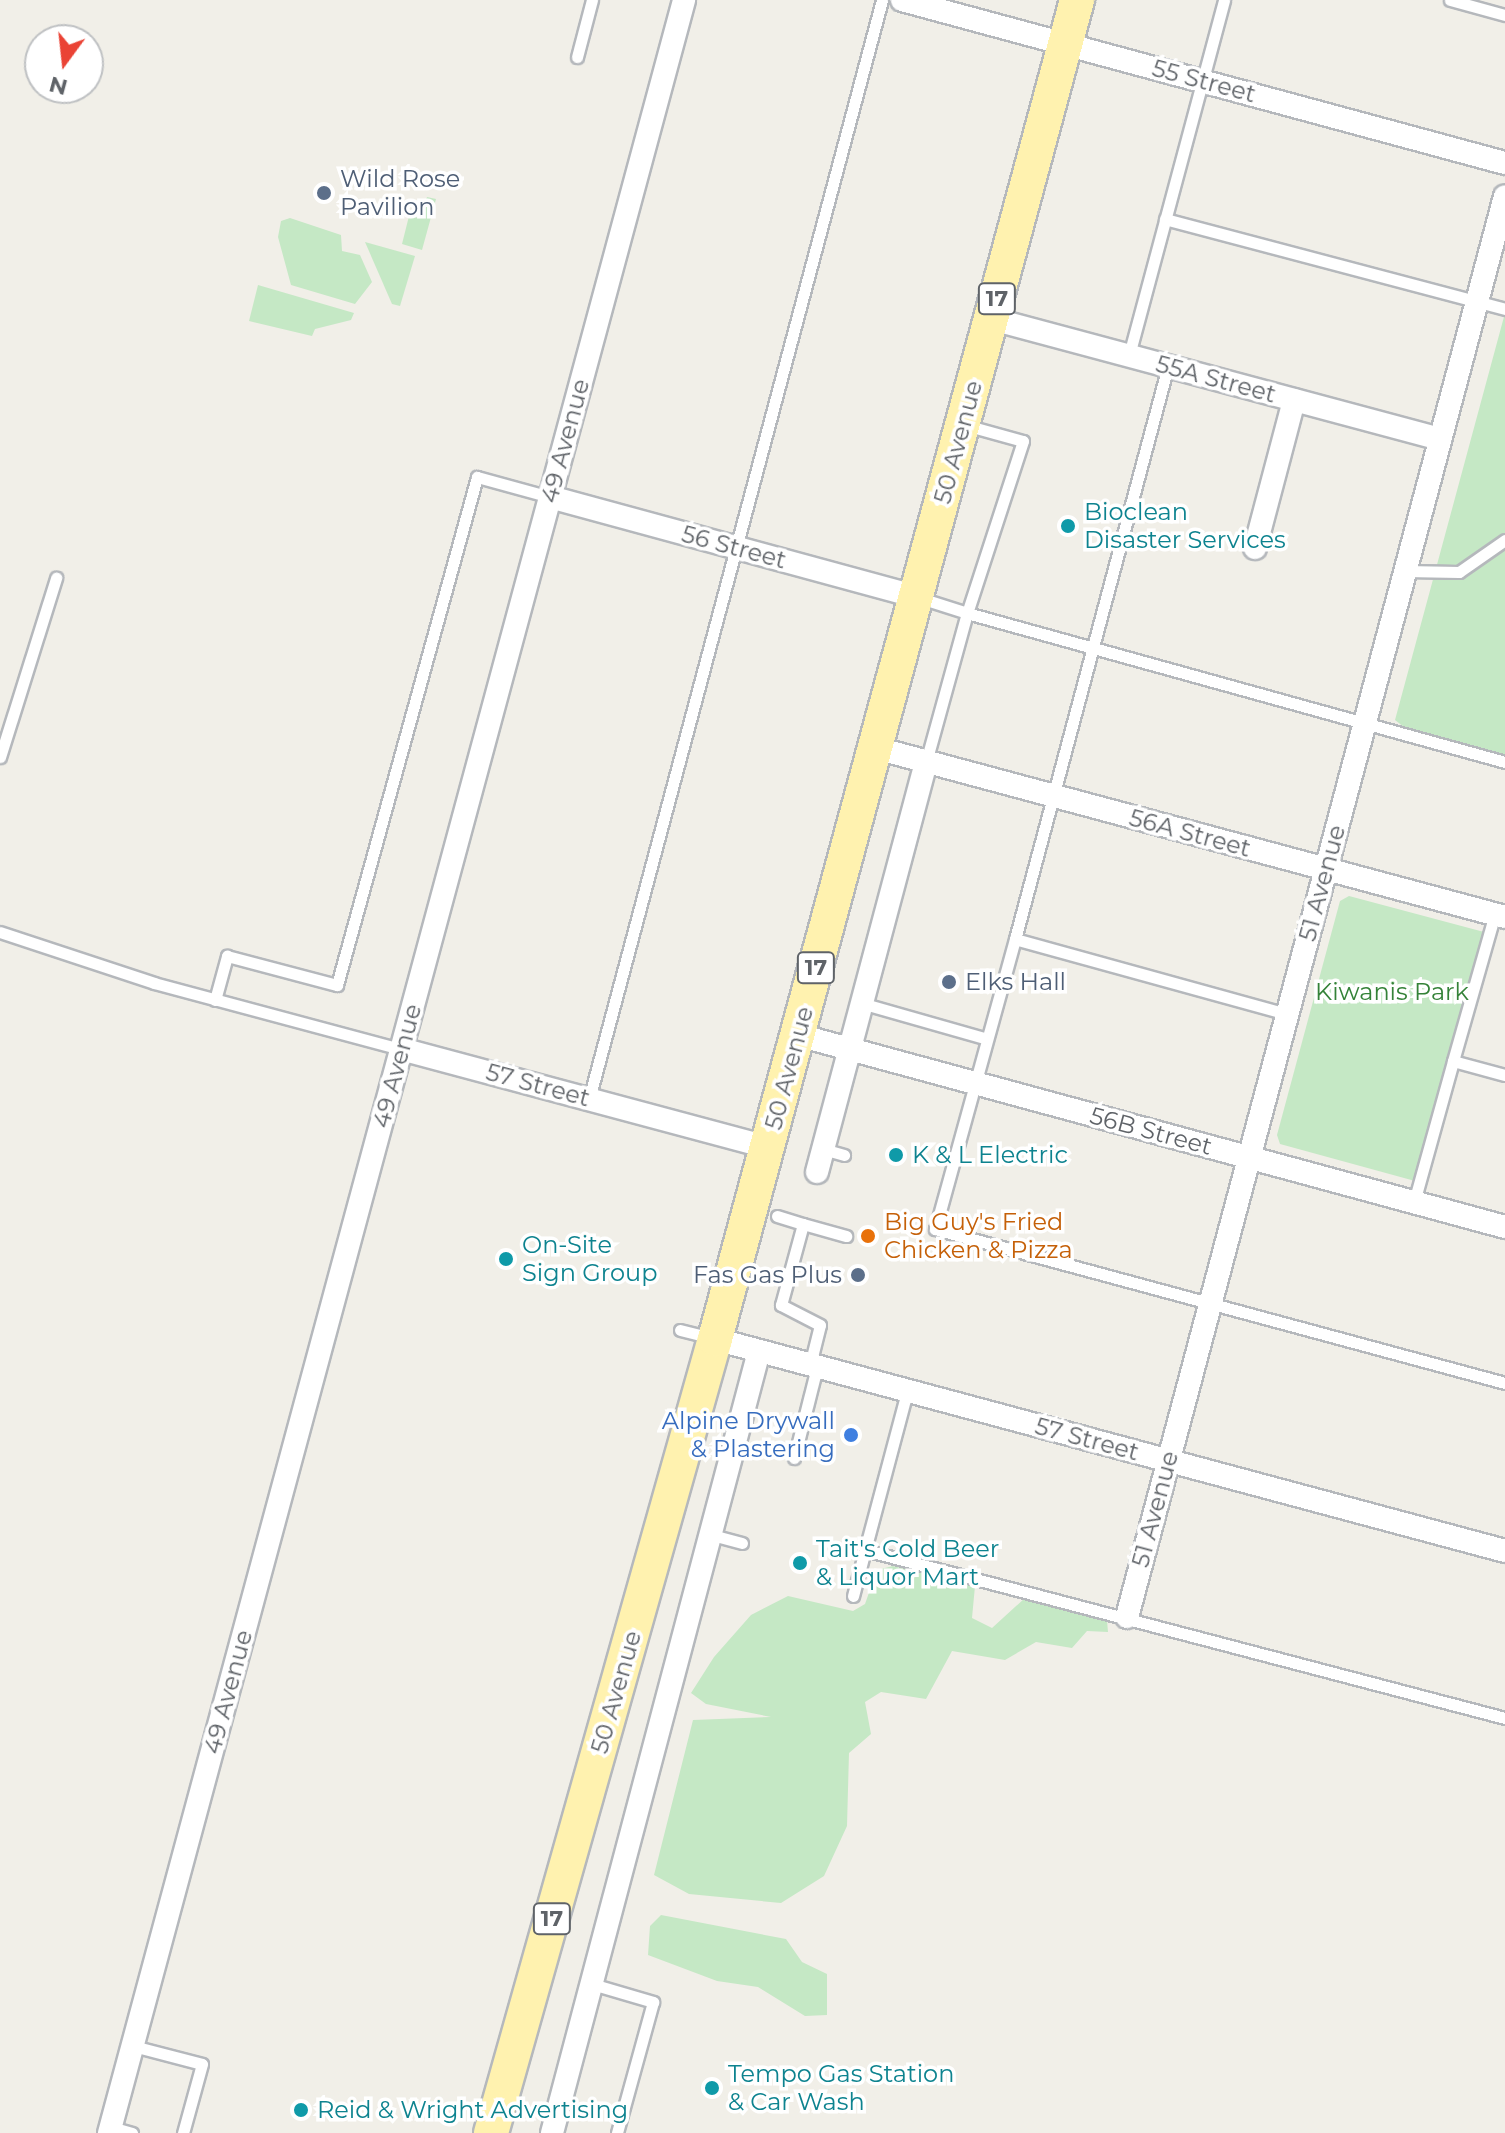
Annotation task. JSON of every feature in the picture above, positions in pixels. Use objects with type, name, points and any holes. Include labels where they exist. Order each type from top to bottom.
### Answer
[{"type":"main road","name":"50 Avenue","points":[[491,2133],[768,1147],[1077,0]]},
{"type":"street","name":"49 Avenue","points":[[117,2131],[133,2046],[684,0]]},
{"type":"street","name":"55 Street","points":[[902,0],[1505,163]]},
{"type":"street","name":"51 Avenue","points":[[1127,1617],[1505,196]]},
{"type":"street","name":"55A Street","points":[[992,319],[1440,439]]},
{"type":"street","points":[[1255,548],[1294,400]]},
{"type":"street","name":"56 Street","points":[[550,497],[917,597]]},
{"type":"street","name":"56A Street","points":[[876,748],[1500,916]]},
{"type":"street","points":[[817,1172],[834,1152],[848,1049],[926,762]]},
{"type":"street","name":"56B Street","points":[[798,1035],[1505,1227]]},
{"type":"street","name":"57 Street","points":[[401,1049],[768,1147]]},
{"type":"street","name":"57 Street","points":[[715,1339],[1505,1551]]},
{"type":"street","points":[[552,2133],[759,1351]]},
{"type":"lane","points":[[577,57],[592,0]]},
{"type":"lane","points":[[589,1099],[882,0]]},
{"type":"lane","points":[[1129,355],[1224,0]]},
{"type":"lane","points":[[1450,0],[1505,15]]},
{"type":"lane","points":[[1165,219],[1505,309]]},
{"type":"lane","points":[[1168,366],[1015,939],[984,1038],[935,1229],[1505,1383]]},
{"type":"lane","points":[[926,762],[967,613],[1023,441],[963,424]]},
{"type":"lane","points":[[215,1000],[227,956],[337,985],[477,477],[550,497]]},
{"type":"lane","points":[[1405,571],[1459,572],[1505,540]]},
{"type":"lane","points":[[0,757],[56,578]]},
{"type":"lane","points":[[917,597],[1093,650],[1505,762]]},
{"type":"lane","points":[[1414,1202],[1453,1061],[1500,916]]},
{"type":"lane","points":[[0,932],[215,1000],[401,1049]]},
{"type":"lane","points":[[1015,939],[1287,1014]]},
{"type":"lane","points":[[861,1003],[984,1038]]},
{"type":"lane","points":[[1453,1061],[1505,1075]]},
{"type":"lane","points":[[777,1216],[846,1236]]},
{"type":"lane","points":[[794,1458],[820,1325],[781,1305],[803,1224]]},
{"type":"lane","points":[[680,1330],[715,1339]]},
{"type":"lane","points":[[853,1596],[907,1392]]},
{"type":"lane","points":[[712,1535],[742,1543]]},
{"type":"lane","points":[[865,1550],[1505,1718]]},
{"type":"lane","points":[[592,1984],[653,2002],[617,2133]]},
{"type":"lane","points":[[133,2046],[202,2064],[183,2133]]},
{"type":"green space","points":[[427,197],[436,199],[422,250],[402,244],[409,216],[420,218]]},
{"type":"green space","points":[[290,218],[341,235],[342,251],[360,255],[372,282],[355,304],[291,285],[278,237],[281,221]]},
{"type":"green space","points":[[365,242],[415,256],[400,306],[392,304]]},
{"type":"green space","points":[[258,285],[354,313],[351,320],[315,329],[312,336],[249,321]]},
{"type":"green space","points":[[1505,313],[1505,760],[1433,735],[1418,738],[1395,720]]},
{"type":"green space","name":"Kiwanis Park","points":[[1349,896],[1484,932],[1415,1181],[1280,1144],[1277,1135],[1340,901]]},
{"type":"green space","points":[[893,1566],[975,1586],[972,1618],[992,1628],[1025,1598],[1107,1620],[1108,1632],[1087,1631],[1072,1648],[1036,1642],[1005,1660],[952,1651],[926,1699],[881,1692],[865,1702],[871,1734],[849,1753],[847,1826],[824,1876],[781,1903],[689,1894],[654,1875],[693,1720],[771,1717],[706,1704],[691,1693],[714,1657],[751,1615],[788,1596],[853,1611],[865,1604],[877,1570]]},
{"type":"green space","points":[[661,1915],[786,1939],[802,1962],[827,1974],[827,2015],[805,2016],[758,1987],[717,1981],[648,1955],[650,1926]]},
{"type":"place","name":"Wild Rose Pavilion","points":[[324,193]]},
{"type":"place","name":"Bioclean Disaster Services","points":[[1068,526]]},
{"type":"place","name":"Elks Hall","points":[[949,982]]},
{"type":"place","name":"K & L Electric","points":[[896,1155]]},
{"type":"place","name":"Big Guy's Fried Chicken & Pizza","points":[[868,1236]]},
{"type":"place","name":"On-Site Sign Group","points":[[506,1259]]},
{"type":"place","name":"Fas Gas Plus","points":[[858,1275]]},
{"type":"place","name":"Alpine Drywall & Plastering","points":[[851,1435]]},
{"type":"place","name":"Tait's Cold Beer & Liquor Mart","points":[[800,1563]]},
{"type":"place","name":"Tempo Gas Station & Car Wash","points":[[712,2088]]},
{"type":"place","name":"Reid & Wright Advertising","points":[[301,2110]]}]
